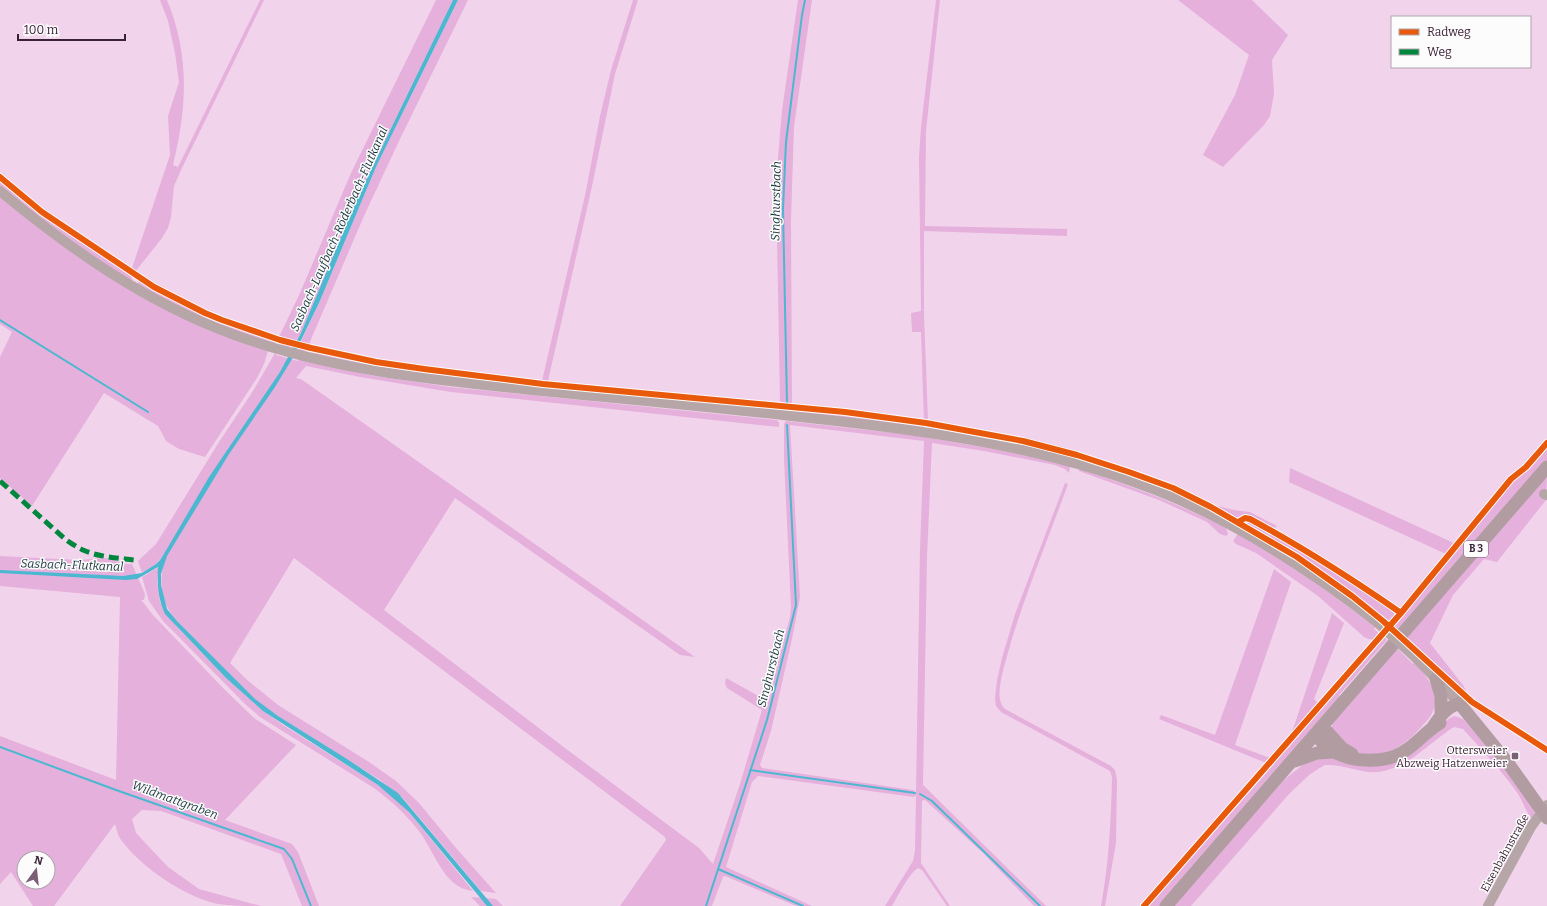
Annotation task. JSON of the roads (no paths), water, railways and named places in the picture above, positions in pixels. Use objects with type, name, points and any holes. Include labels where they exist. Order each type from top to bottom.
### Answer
[{"type":"main road","name":"B 3","points":[[1166,906],[1547,467]]},
{"type":"main road","points":[[1436,679],[1441,696],[1441,714]]},
{"type":"main road","points":[[1433,727],[1441,714],[1450,706],[1461,706]]},
{"type":"main road","points":[[1319,731],[1328,748],[1335,752],[1346,756],[1375,760],[1390,758],[1403,752],[1461,706]]},
{"type":"main road","points":[[1461,706],[1508,763],[1545,812]]},
{"type":"main road","points":[[1319,731],[1358,758]]},
{"type":"main road","points":[[1290,763],[1316,753],[1335,752]]},
{"type":"street","points":[[0,191],[63,240],[132,287],[197,319],[233,334],[302,356],[440,380],[876,425],[969,439],[1024,450],[1075,463],[1116,476],[1195,507],[1235,527],[1291,560],[1340,593],[1378,623],[1416,658],[1461,706]]},
{"type":"street","name":"Eisenbahnstraße","points":[[1488,906],[1532,827],[1545,812]]},
{"type":"water","points":[[453,0],[458,0],[376,167],[319,303],[292,359],[275,387],[229,454],[167,556],[161,574],[161,585],[167,609],[177,621],[255,699],[278,716],[398,793],[493,906],[487,906],[409,812],[378,785],[263,711],[226,678],[165,614],[158,591],[158,567],[137,579],[126,580],[0,573],[0,570],[123,576],[142,573],[161,559],[209,477],[280,372],[301,333],[357,199]]},
{"type":"waterway","name":"Singhurstbach","points":[[787,404],[783,209],[786,142],[805,0]]},
{"type":"waterway","points":[[0,320],[148,412]]},
{"type":"waterway","name":"Singhurstbach","points":[[706,906],[767,720],[796,605],[787,425]]},
{"type":"waterway","name":"Wildmattgraben","points":[[0,747],[116,790],[284,849],[292,859],[311,906]]},
{"type":"waterway","points":[[750,770],[915,793]]},
{"type":"waterway","points":[[920,794],[932,801],[1040,906]]},
{"type":"waterway","points":[[718,869],[803,906]]},
{"type":"place","name":"Ottersweier Abzweig Hatzenweier","points":[[1515,756]]},
{"type":"water label","name":"Sasbach-Laufbach-Röderbach-Flutkanal","points":[[339,229]]},
{"type":"water label","name":"Sasbach-Flutkanal","points":[[72,565]]}]
